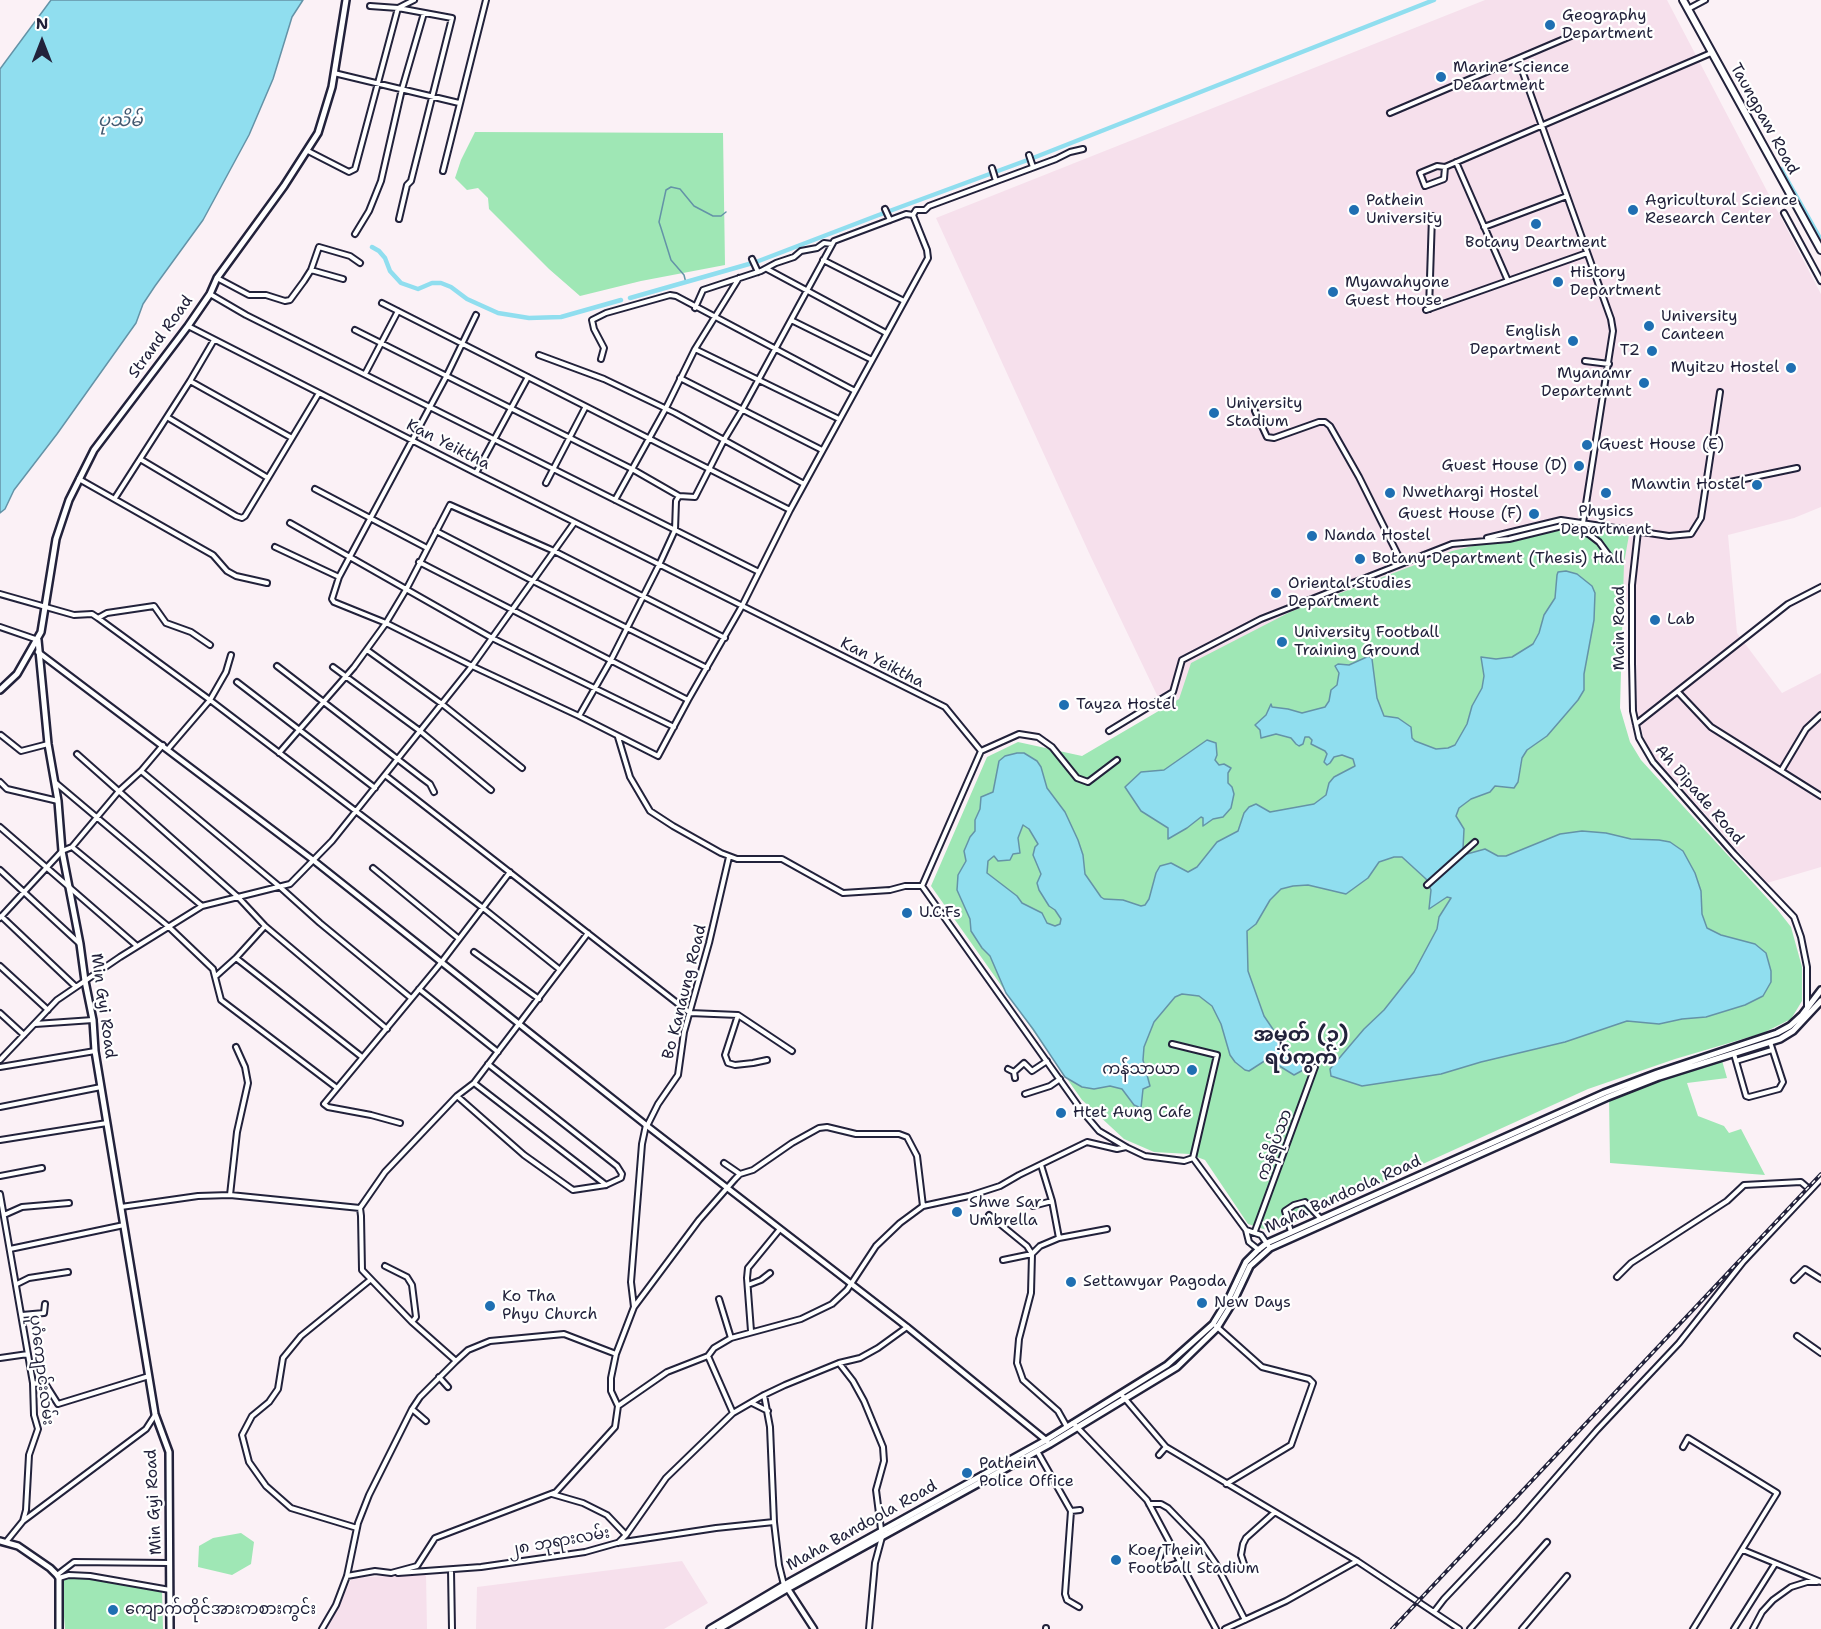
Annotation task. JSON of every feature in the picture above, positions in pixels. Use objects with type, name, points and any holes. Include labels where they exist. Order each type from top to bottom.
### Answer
[{"type":"highway","name":"Taungpaw Road","points":[[1683,0],[1710,54],[1821,250]]},
{"type":"main road","name":"Strand Road","points":[[0,690],[17,674],[38,640],[56,539],[69,500],[94,450],[188,326],[218,278],[308,151],[318,133],[332,87],[346,0]]},
{"type":"main road","name":"Min Gyi Road","points":[[38,640],[48,744],[56,783],[62,851],[71,889],[93,1020],[95,1051],[106,1123],[156,1414],[169,1452],[170,1629]]},
{"type":"main road","name":"Maha Bandoola Road","points":[[882,1534],[1037,1450],[1072,1426],[1123,1397],[1167,1365],[1215,1326],[1246,1262],[1291,1232],[1627,1083],[1777,1033],[1790,1026],[1821,990]]},
{"type":"main road","name":"Maha Bandoola Road","points":[[1268,1246],[1608,1097],[1659,1077],[1785,1036],[1821,1001]]},
{"type":"main road","name":"Maha Bandoola Road","points":[[710,1629],[1048,1442]]},
{"type":"main road","points":[[3,1542],[18,1546],[58,1576],[59,1629]]},
{"type":"main road","name":"Maha Bandoola Road","points":[[718,1629],[786,1587]]},
{"type":"street","points":[[308,151],[349,172],[353,171],[398,8],[414,0]]},
{"type":"street","points":[[442,171],[486,0]]},
{"type":"street","points":[[1688,9],[1706,0]]},
{"type":"street","points":[[370,6],[398,8],[452,18],[411,181],[399,219]]},
{"type":"street","points":[[355,234],[369,211],[381,181],[402,89],[424,13]]},
{"type":"street","points":[[1390,113],[1571,36]]},
{"type":"street","points":[[1445,167],[1444,178],[1425,186],[1420,173],[1437,166],[1445,167],[1710,54]]},
{"type":"street","points":[[1518,59],[1611,319],[1613,331],[1583,522]]},
{"type":"street","points":[[334,73],[459,103]]},
{"type":"street","points":[[913,215],[916,210],[925,210],[929,206],[995,179],[1083,149]]},
{"type":"street","points":[[1029,155],[1033,165]]},
{"type":"street","points":[[1456,162],[1508,281]]},
{"type":"street","points":[[992,168],[995,179]]},
{"type":"street","points":[[1484,226],[1566,196]]},
{"type":"street","points":[[885,209],[889,218]]},
{"type":"street","points":[[1784,213],[1821,281]]},
{"type":"street","points":[[355,330],[632,469],[678,496],[696,497],[724,440],[834,241],[889,218],[906,214],[913,215]]},
{"type":"street","points":[[476,315],[446,377],[339,577],[333,596],[334,602],[386,623],[658,756],[725,638],[790,510],[928,255],[913,215]]},
{"type":"street","points":[[1432,216],[1427,310],[1587,253]]},
{"type":"street","points":[[695,308],[703,290],[766,269],[824,243],[832,244]]},
{"type":"street","points":[[218,278],[249,296],[266,295],[285,301],[290,300],[311,270],[319,248],[350,256],[360,263]]},
{"type":"street","points":[[752,259],[758,270]]},
{"type":"street","points":[[823,260],[904,301]]},
{"type":"street","points":[[766,269],[886,333]]},
{"type":"street","points":[[311,270],[343,279]]},
{"type":"street","points":[[615,500],[666,408],[695,349],[739,277]]},
{"type":"street","points":[[210,294],[246,315],[429,408],[759,572]]},
{"type":"street","points":[[601,359],[604,348],[592,320],[670,295],[676,296],[855,391]]},
{"type":"street","points":[[382,303],[790,510]]},
{"type":"street","points":[[365,374],[398,311]]},
{"type":"street","points":[[791,320],[872,360]]},
{"type":"street","name":"Kan Yeiktha","points":[[188,326],[476,473],[945,707],[981,751]]},
{"type":"street","points":[[115,498],[214,340]]},
{"type":"street","points":[[695,349],[839,419]]},
{"type":"street","points":[[539,355],[588,372],[666,408],[804,484]]},
{"type":"street","points":[[1585,361],[1609,364]]},
{"type":"street","points":[[476,473],[528,377]]},
{"type":"street","points":[[680,378],[822,450]]},
{"type":"street","points":[[190,381],[292,438]]},
{"type":"street","points":[[1477,541],[1561,519],[1669,536],[1691,534],[1701,518],[1720,392]]},
{"type":"street","points":[[140,459],[242,518],[319,393]]},
{"type":"street","points":[[546,483],[585,408]]},
{"type":"street","points":[[1255,411],[1267,437],[1274,438],[1319,422],[1325,422],[1330,426],[1359,477],[1402,563]]},
{"type":"street","points":[[167,417],[268,478]]},
{"type":"street","points":[[1706,487],[1797,468]]},
{"type":"street","points":[[79,479],[213,555],[227,571],[236,576],[267,583]]},
{"type":"street","points":[[315,489],[427,548]]},
{"type":"street","points":[[579,716],[644,597],[675,530],[675,508],[678,496]]},
{"type":"street","points":[[279,753],[347,676],[386,623],[450,505],[554,551],[725,638]]},
{"type":"street","points":[[290,522],[492,638],[674,727]]},
{"type":"street","points":[[0,1060],[57,1000],[202,906],[290,884],[357,812],[472,666],[574,522]]},
{"type":"street","points":[[1109,731],[1173,692],[1182,660],[1261,619],[1452,544],[1509,539],[1562,526],[1579,529],[1590,535],[1610,557]]},
{"type":"street","points":[[436,531],[707,668]]},
{"type":"street","name":"Main Road","points":[[1636,724],[1632,675],[1632,585],[1638,531]]},
{"type":"street","points":[[276,547],[339,577]]},
{"type":"street","points":[[419,562],[688,700]]},
{"type":"street","points":[[1636,724],[1788,604],[1821,587]]},
{"type":"street","points":[[0,594],[45,608],[74,615],[92,614],[98,618],[210,700],[560,969]]},
{"type":"street","points":[[98,618],[107,613],[154,606],[166,623],[191,632],[210,645]]},
{"type":"street","points":[[0,627],[38,640]]},
{"type":"street","points":[[367,650],[442,704],[522,768]]},
{"type":"street","points":[[38,652],[313,860],[440,964],[487,997],[646,1126],[907,1327],[1048,1442]]},
{"type":"street","points":[[168,749],[210,700],[226,672],[231,655]]},
{"type":"street","points":[[277,666],[430,784],[434,792]]},
{"type":"street","points":[[333,667],[420,731],[491,790]]},
{"type":"street","points":[[237,682],[375,788]]},
{"type":"street","points":[[1678,692],[1711,727],[1821,796]]},
{"type":"street","points":[[1780,771],[1806,729],[1821,716]]},
{"type":"street","name":"Ah Dipade Road","points":[[1636,724],[1645,751],[1653,762],[1734,854],[1794,917],[1807,967],[1806,1018]]},
{"type":"street","points":[[922,886],[981,751],[1019,734],[1038,737],[1052,747],[1077,778],[1088,782],[1117,760]]},
{"type":"street","points":[[1,735],[21,751],[48,744]]},
{"type":"street","points":[[618,737],[630,777],[650,811],[729,857],[782,859],[843,893],[922,886]]},
{"type":"street","points":[[76,987],[0,917],[62,851],[72,847],[119,791],[141,771],[163,745]]},
{"type":"street","points":[[77,754],[237,897],[265,926],[387,1029]]},
{"type":"street","points":[[141,771],[411,998]]},
{"type":"street","points":[[385,775],[690,1013],[738,1015],[792,1052]]},
{"type":"street","points":[[0,782],[7,789],[58,801]]},
{"type":"street","points":[[56,783],[202,906]]},
{"type":"street","points":[[0,827],[137,946]]},
{"type":"street","points":[[1427,885],[1475,842]]},
{"type":"street","points":[[72,847],[169,927],[213,969],[221,1000],[337,1088]]},
{"type":"street","name":"Bo Kanaung Road","points":[[618,1406],[611,1391],[611,1378],[616,1354],[634,1308],[631,1282],[641,1155],[646,1126],[678,1075],[684,1032],[709,943],[729,857]]},
{"type":"street","points":[[373,868],[458,938]]},
{"type":"street","points":[[0,870],[80,944]]},
{"type":"street","points":[[400,1123],[328,1107],[324,1104],[440,964],[510,872]]},
{"type":"street","points":[[922,886],[1082,1111],[1099,1131],[1126,1148],[1145,1156],[1184,1161],[1192,1158]]},
{"type":"street","points":[[215,976],[236,958],[265,926]]},
{"type":"street","points":[[456,1361],[412,1322],[362,1270],[360,1208],[385,1172],[457,1096],[474,1083],[588,933]]},
{"type":"street","points":[[474,952],[539,999]]},
{"type":"street","points":[[236,958],[362,1058]]},
{"type":"street","points":[[0,966],[48,1010]]},
{"type":"street","points":[[419,989],[498,1052]]},
{"type":"street","points":[[0,1013],[24,1035]]},
{"type":"street","points":[[738,1015],[725,1055],[728,1063],[735,1065],[767,1059]]},
{"type":"street","points":[[34,1024],[93,1020]]},
{"type":"street","points":[[1734,1054],[1746,1096],[1779,1089],[1783,1082],[1770,1042]]},
{"type":"street","points":[[1172,1044],[1217,1055],[1192,1158]]},
{"type":"street","points":[[230,1195],[237,1132],[248,1083],[245,1067],[236,1047]]},
{"type":"street","points":[[1736,1062],[1773,1050]]},
{"type":"street","points":[[0,1066],[95,1051]]},
{"type":"street","points":[[1014,1072],[1024,1063],[1032,1071],[1047,1061]]},
{"type":"street","points":[[457,1096],[524,1155],[573,1190],[606,1185],[621,1178],[622,1174],[616,1166],[488,1064]]},
{"type":"street","name":"ကန်ရိပ်သာ","points":[[1255,1231],[1315,1066]]},
{"type":"street","points":[[1008,1069],[1014,1072]]},
{"type":"street","points":[[1014,1072],[1015,1078]]},
{"type":"street","points":[[1025,1094],[1050,1086],[1060,1079]]},
{"type":"street","points":[[474,1083],[606,1185]]},
{"type":"street","points":[[0,1107],[101,1088]]},
{"type":"street","points":[[0,1140],[106,1123]]},
{"type":"street","points":[[634,1308],[699,1220],[740,1174],[753,1170],[792,1143],[819,1128],[827,1127],[856,1134],[899,1134],[907,1137],[917,1156],[923,1206]]},
{"type":"street","points":[[1104,1145],[1107,1137]]},
{"type":"street","points":[[391,1573],[417,1566],[435,1538],[556,1492],[615,1427],[618,1406],[667,1372],[708,1356],[714,1348],[731,1338],[801,1319],[832,1304],[851,1285],[876,1246],[900,1223],[923,1206],[969,1196],[1000,1186],[1087,1142],[1117,1149],[1126,1148]]},
{"type":"street","points":[[1192,1158],[1246,1230],[1249,1242],[1260,1251]]},
{"type":"street","points":[[724,1163],[740,1174]]},
{"type":"street","points":[[1041,1165],[1052,1200],[1059,1238]]},
{"type":"street","points":[[0,1176],[42,1168]]},
{"type":"street","points":[[1434,1612],[1597,1430],[1679,1343],[1743,1262],[1821,1179]]},
{"type":"street","points":[[1617,1277],[1631,1263],[1727,1201],[1744,1185],[1801,1182],[1808,1188]]},
{"type":"street","name":"ပုဂံကျောင်းလမ်း","points":[[0,1194],[17,1284],[33,1383],[34,1415],[38,1429],[29,1455],[26,1510],[23,1521],[3,1542]]},
{"type":"street","points":[[121,1207],[198,1196],[230,1195],[360,1208]]},
{"type":"street","points":[[1033,1206],[1052,1200]]},
{"type":"street","points":[[1291,1232],[1285,1210],[1294,1205],[1305,1202],[1321,1219]]},
{"type":"street","points":[[4,1215],[22,1207],[69,1203]]},
{"type":"street","points":[[989,1215],[1027,1246],[1032,1254],[1031,1293],[1019,1339],[1017,1363],[1023,1380],[1058,1411],[1149,1504],[1216,1629]]},
{"type":"street","points":[[10,1249],[124,1225]]},
{"type":"street","points":[[751,1331],[748,1268],[780,1228]]},
{"type":"street","points":[[1003,1260],[1032,1254],[1040,1246],[1059,1238],[1107,1229]]},
{"type":"street","points":[[1246,1230],[1255,1231],[1263,1236],[1268,1246]]},
{"type":"street","points":[[384,1266],[407,1277],[412,1285],[416,1317],[412,1322]]},
{"type":"street","points":[[1794,1280],[1805,1269],[1821,1279]]},
{"type":"street","points":[[17,1284],[29,1278],[68,1272]]},
{"type":"street","points":[[748,1285],[761,1280],[770,1273]]},
{"type":"street","points":[[357,1528],[291,1508],[266,1486],[249,1462],[242,1435],[252,1416],[269,1402],[278,1389],[283,1358],[302,1336],[370,1280]]},
{"type":"street","points":[[719,1299],[731,1338]]},
{"type":"street","points":[[22,1315],[44,1313],[45,1304]]},
{"type":"street","points":[[1215,1326],[1262,1367],[1310,1379],[1313,1383],[1291,1445],[1226,1484]]},
{"type":"street","points":[[617,1543],[626,1535],[666,1478],[733,1413],[764,1395],[839,1363],[860,1358],[907,1327]]},
{"type":"street","points":[[322,1629],[336,1605],[347,1576],[365,1503],[412,1409],[420,1397],[456,1361],[468,1350],[490,1341],[564,1334],[616,1354]]},
{"type":"street","points":[[1797,1336],[1821,1353]]},
{"type":"street","points":[[0,1358],[28,1354]]},
{"type":"street","points":[[708,1356],[733,1413]]},
{"type":"street","points":[[839,1363],[853,1381],[864,1401],[883,1447],[884,1461],[876,1490],[882,1534],[875,1563],[869,1629]]},
{"type":"street","points":[[33,1383],[46,1385],[58,1404],[150,1376]]},
{"type":"street","points":[[440,1377],[448,1387]]},
{"type":"street","points":[[764,1395],[768,1411],[774,1522],[779,1565],[786,1587],[814,1629]]},
{"type":"street","points":[[1123,1397],[1166,1447],[1357,1561],[1459,1629]]},
{"type":"street","points":[[751,1403],[768,1411]]},
{"type":"street","points":[[412,1409],[426,1420]]},
{"type":"street","points":[[23,1521],[146,1429],[156,1414]]},
{"type":"street","points":[[1683,1448],[1688,1438],[1777,1493],[1693,1629]]},
{"type":"street","points":[[1159,1455],[1166,1447]]},
{"type":"street","points":[[1037,1450],[1071,1510],[1065,1594],[1067,1600],[1079,1607]]},
{"type":"street","points":[[552,1494],[583,1503],[607,1515],[626,1535]]},
{"type":"street","points":[[1149,1504],[1161,1504],[1168,1508],[1201,1542],[1216,1564],[1245,1620]]},
{"type":"street","points":[[1071,1510],[1080,1510]]},
{"type":"street","points":[[1245,1567],[1241,1555],[1246,1538],[1275,1512]]},
{"type":"street","name":"၂၈ ဘုရားလမ်း","points":[[347,1576],[375,1571],[391,1573],[451,1570],[585,1552],[617,1543],[716,1528],[774,1522]]},
{"type":"street","points":[[1470,1629],[1547,1542]]},
{"type":"street","points":[[1171,1544],[1162,1550],[1159,1562],[1166,1567],[1181,1562]]},
{"type":"street","points":[[1743,1550],[1819,1582]]},
{"type":"street","points":[[1225,1629],[1287,1601],[1357,1561]]},
{"type":"street","points":[[58,1576],[74,1562],[171,1563]]},
{"type":"street","points":[[1734,1629],[1775,1564]]},
{"type":"street","points":[[451,1570],[452,1629]]},
{"type":"street","points":[[58,1576],[90,1576],[170,1590]]},
{"type":"street","points":[[1522,1629],[1567,1576]]},
{"type":"street","points":[[1753,1629],[1762,1612],[1773,1599],[1791,1587],[1807,1582],[1819,1582]]},
{"type":"shaded area","name":"Pathein University","points":[[1485,0],[1667,0],[1821,294],[1821,507],[1794,518],[1728,535],[1737,633],[1782,693],[1821,673],[1821,867],[1767,883],[1647,749],[1637,713],[1636,617],[1615,580],[1167,716],[1090,555],[936,218]]},
{"type":"shaded area","points":[[682,1561],[708,1603],[664,1629],[476,1629],[477,1587]]},
{"type":"shaded area","points":[[426,1574],[427,1629],[326,1629],[352,1578]]},
{"type":"green space","points":[[475,132],[723,133],[725,265],[641,281],[580,296],[549,269],[489,209],[488,198],[478,188],[467,190],[455,178]]},
{"type":"green space","points":[[1564,524],[1629,535],[1624,563],[1620,708],[1630,742],[1641,760],[1791,927],[1802,967],[1802,1001],[1791,1019],[1763,1033],[1675,1059],[1588,1089],[1273,1232],[1248,1224],[1205,1160],[1189,1154],[1154,1152],[1124,1139],[1082,1100],[931,886],[987,757],[1018,742],[1082,756],[1179,699],[1191,663],[1290,612],[1452,551]]},
{"type":"green space","points":[[1721,1057],[1727,1078],[1687,1083],[1698,1116],[1724,1126],[1729,1133],[1741,1129],[1765,1175],[1610,1163],[1609,1096]]},
{"type":"green space","points":[[241,1533],[254,1542],[251,1564],[232,1575],[198,1567],[199,1546],[213,1538]]},
{"type":"green space","name":"ကျောက်တိုင်အားကစားကွင်း","points":[[67,1574],[162,1591],[163,1629],[65,1629],[61,1580]]},
{"type":"water","name":"ပုသိမ်","points":[[51,0],[303,0],[292,17],[273,79],[249,135],[203,220],[143,304],[136,323],[14,490],[5,509],[0,513],[0,69]]},
{"type":"water","points":[[1566,571],[1577,574],[1592,586],[1595,593],[1594,620],[1584,674],[1584,690],[1547,736],[1527,750],[1522,758],[1518,782],[1514,788],[1495,786],[1490,792],[1471,799],[1459,808],[1456,816],[1464,829],[1464,852],[1467,854],[1485,849],[1498,856],[1506,856],[1560,834],[1582,831],[1606,833],[1631,839],[1670,842],[1683,851],[1695,873],[1701,891],[1702,914],[1707,928],[1721,935],[1755,944],[1766,953],[1771,971],[1771,982],[1763,996],[1745,1005],[1706,1017],[1659,1024],[1627,1021],[1565,1042],[1441,1074],[1362,1086],[1331,1076],[1330,1069],[1364,1029],[1384,1010],[1414,972],[1437,929],[1439,917],[1451,898],[1447,897],[1429,909],[1431,890],[1426,879],[1402,857],[1394,857],[1379,862],[1368,878],[1346,894],[1308,885],[1281,889],[1270,900],[1256,924],[1247,931],[1248,971],[1264,1016],[1283,1044],[1296,1059],[1307,1066],[1305,1069],[1294,1075],[1266,1060],[1249,1071],[1245,1070],[1230,1055],[1221,1024],[1212,1006],[1199,996],[1182,994],[1175,997],[1154,1022],[1144,1047],[1143,1060],[1150,1086],[1143,1089],[1141,1108],[1134,1105],[1122,1089],[1110,1086],[1094,1089],[1082,1087],[1065,1077],[1006,993],[990,956],[971,931],[970,919],[957,890],[958,875],[966,861],[964,851],[975,831],[975,820],[980,809],[981,797],[993,792],[999,761],[1005,756],[1024,753],[1037,761],[1047,788],[1065,812],[1078,840],[1083,855],[1085,874],[1101,897],[1145,905],[1160,866],[1171,863],[1188,872],[1197,867],[1217,842],[1238,831],[1244,813],[1249,807],[1256,804],[1270,812],[1314,804],[1326,795],[1329,783],[1334,777],[1355,766],[1353,759],[1342,755],[1334,757],[1327,765],[1324,762],[1327,754],[1311,744],[1312,740],[1309,737],[1305,737],[1303,744],[1299,746],[1291,738],[1276,734],[1261,738],[1260,730],[1255,725],[1266,715],[1271,704],[1272,707],[1302,713],[1325,707],[1331,690],[1337,685],[1339,673],[1335,666],[1349,665],[1369,656],[1372,659],[1377,698],[1384,716],[1398,718],[1411,727],[1412,738],[1415,741],[1436,749],[1455,745],[1467,724],[1472,706],[1482,688],[1484,676],[1481,657],[1496,659],[1512,657],[1533,644],[1544,615],[1555,598],[1558,572]],"holes":[[[1023,825],[1029,829],[1038,844],[1033,855],[1041,874],[1037,883],[1039,890],[1061,919],[1060,924],[1055,926],[1047,923],[1042,913],[1022,903],[1017,896],[987,873],[988,861],[994,856],[998,861],[1010,860],[1013,854],[1020,853],[1018,838]]]},
{"type":"water","points":[[1207,740],[1216,743],[1215,760],[1219,765],[1224,764],[1231,768],[1228,773],[1228,783],[1234,794],[1231,808],[1223,817],[1213,819],[1203,826],[1201,817],[1168,839],[1168,828],[1141,811],[1125,787],[1141,772],[1164,770]]},
{"type":"waterway","points":[[630,298],[756,262],[1033,158],[1434,0]]},
{"type":"waterway","points":[[1781,169],[1821,240]]},
{"type":"waterway","points":[[686,283],[684,275],[671,260],[659,222],[666,190],[671,187],[680,189],[694,206],[713,216],[721,216],[726,212]]},
{"type":"waterway","points":[[372,247],[385,258],[390,271],[401,283],[418,289],[432,283],[441,283],[451,287],[467,299],[498,313],[529,318],[561,317],[621,300]]},
{"type":"railway","points":[[1392,1629],[1821,1174]]},
{"type":"place","name":"Geography Department","points":[[1550,25]]},
{"type":"place","name":"Marine Science Deaartment","points":[[1441,77]]},
{"type":"place","name":"Pathein University","points":[[1354,210]]},
{"type":"place","name":"Agricultural Science Research Center","points":[[1633,210]]},
{"type":"place","name":"Botany Deartment","points":[[1536,224]]},
{"type":"place","name":"History Department","points":[[1558,282]]},
{"type":"place","name":"Myawahyone Guest House","points":[[1333,292]]},
{"type":"place","name":"University Canteen","points":[[1649,326]]},
{"type":"place","name":"English Department","points":[[1573,341]]},
{"type":"place","name":"T2","points":[[1652,351]]},
{"type":"place","name":"Myitzu Hostel","points":[[1791,368]]},
{"type":"place","name":"Myanamr Departemnt","points":[[1644,383]]},
{"type":"place","name":"University Stadium","points":[[1214,413]]},
{"type":"place","name":"Guest House (E)","points":[[1587,445]]},
{"type":"place","name":"Guest House (D)","points":[[1579,466]]},
{"type":"place","name":"Mawtin Hostel","points":[[1757,485]]},
{"type":"place","name":"Nwethargi Hostel","points":[[1390,493]]},
{"type":"place","name":"Physics Department","points":[[1606,493]]},
{"type":"place","name":"Guest House (F)","points":[[1534,514]]},
{"type":"place","name":"Nanda Hostel","points":[[1312,536]]},
{"type":"place","name":"Botany Department (Thesis) Hall","points":[[1360,559]]},
{"type":"place","name":"Oriental Studies Department","points":[[1276,593]]},
{"type":"place","name":"Lab","points":[[1655,620]]},
{"type":"place","name":"University Football Training Ground","points":[[1282,642]]},
{"type":"place","name":"Tayza Hostel","points":[[1064,705]]},
{"type":"place","name":"U.C.Fs","points":[[907,913]]},
{"type":"place","name":"ကန်သာယာ","points":[[1192,1070]]},
{"type":"place","name":"Htet Aung Cafe","points":[[1061,1113]]},
{"type":"place","name":"Shwe Sar Umbrella","points":[[957,1212]]},
{"type":"place","name":"Settawyar Pagoda","points":[[1071,1282]]},
{"type":"place","name":"New Days","points":[[1202,1303]]},
{"type":"place","name":"Ko Tha Phyu Church","points":[[490,1306]]},
{"type":"place","name":"Pathein Police Office","points":[[967,1473]]},
{"type":"place","name":"Koe Thein Football Stadium","points":[[1116,1560]]},
{"type":"place","name":"ကျောက်တိုင်အားကစားကွင်း","points":[[113,1610]]},
{"type":"district","name":"အမှတ် (၃) ရပ်ကွက်","points":[[1301,1048]]}]
